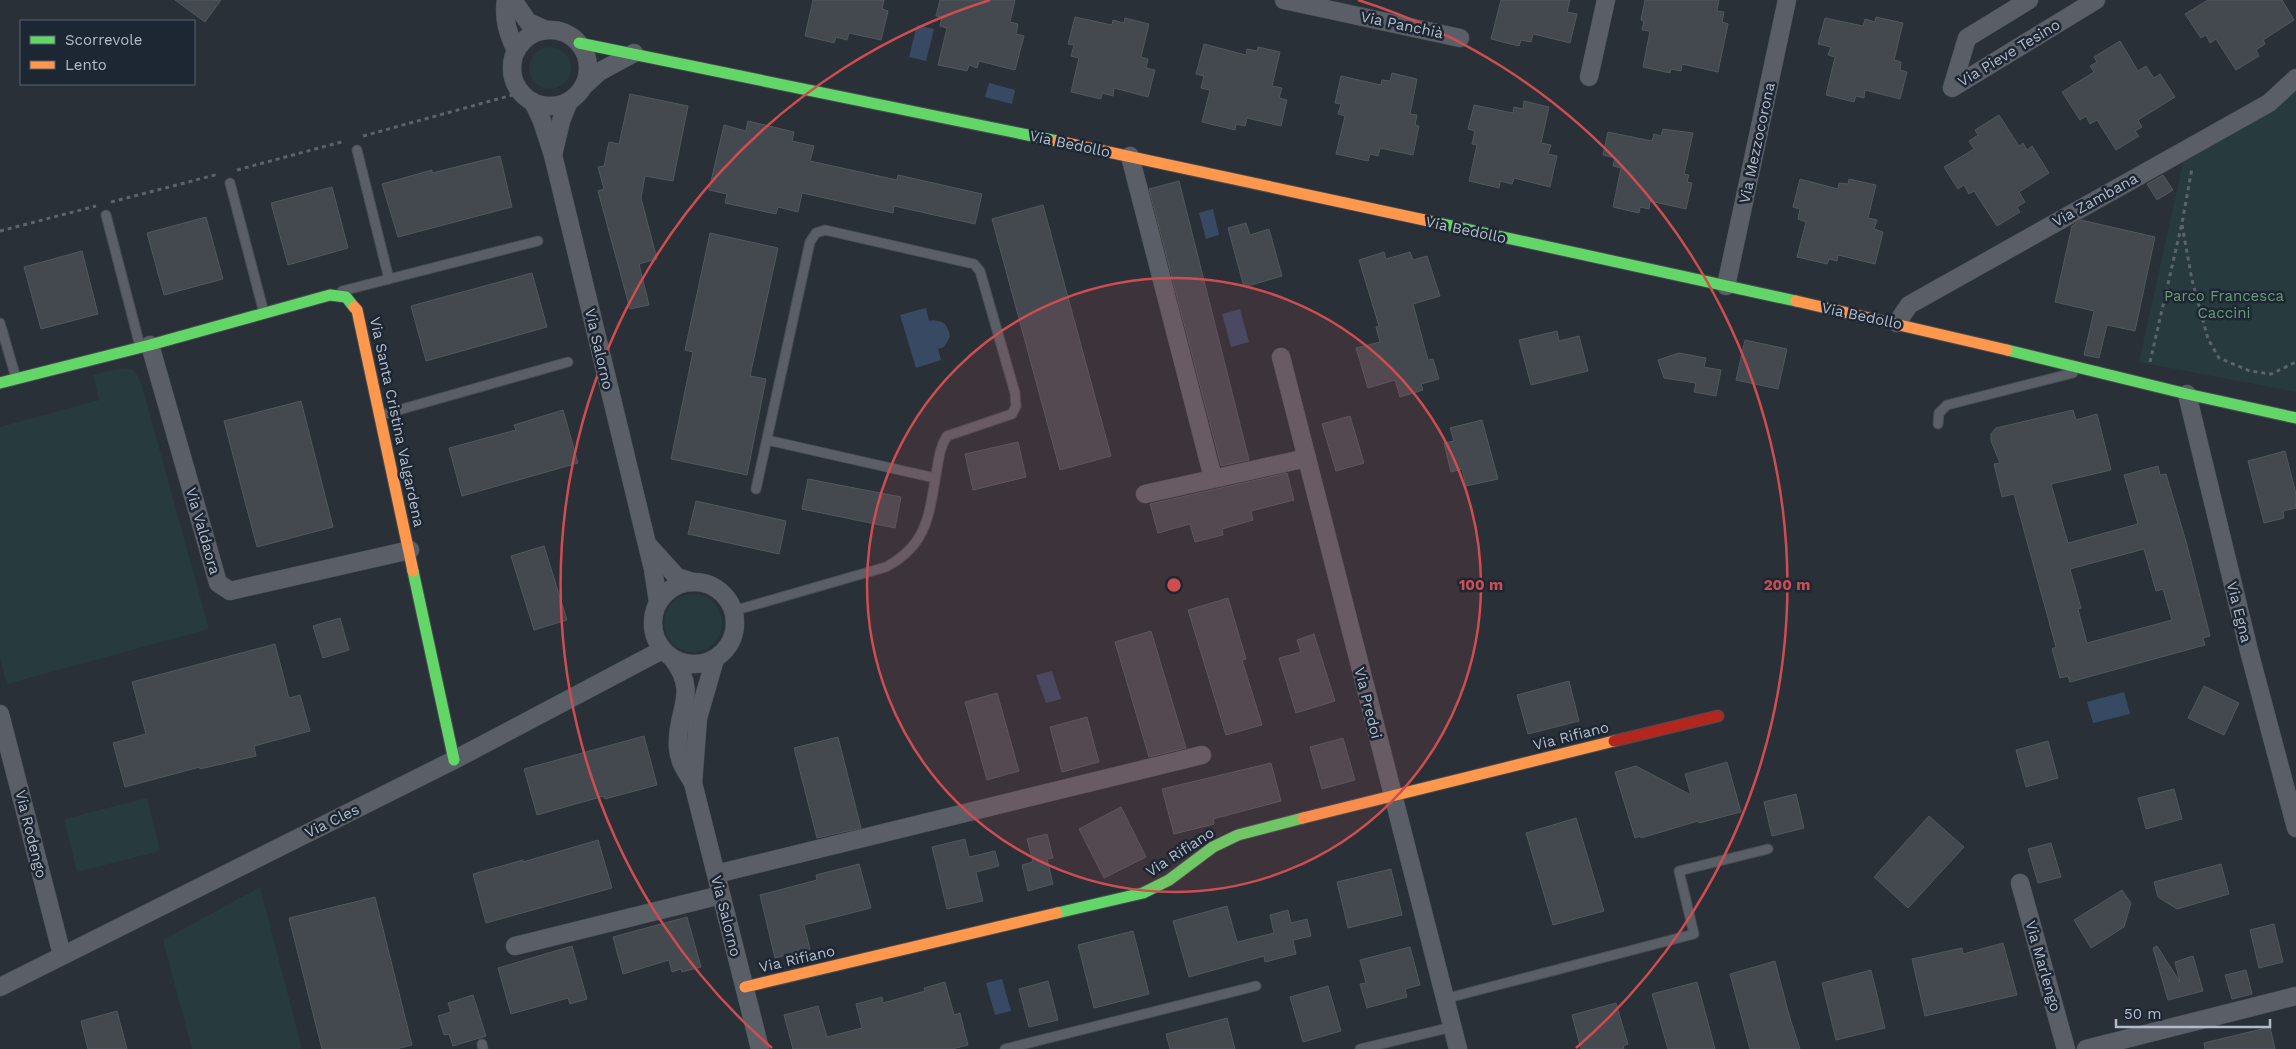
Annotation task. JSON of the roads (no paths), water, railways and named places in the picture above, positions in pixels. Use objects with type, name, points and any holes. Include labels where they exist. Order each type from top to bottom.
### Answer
[{"type":"street","points":[[506,0],[504,11],[506,28],[516,51],[512,73],[527,97],[555,106],[569,101],[599,72],[634,52]]},
{"type":"street","points":[[513,0],[528,22],[546,30],[567,34],[579,43],[588,63],[584,85]]},
{"type":"street","name":"Via Panchià","points":[[1284,0],[1460,38]]},
{"type":"street","points":[[1589,77],[1606,0]]},
{"type":"street","name":"Via Mezzocorona","points":[[1726,286],[1787,0]]},
{"type":"street","name":"Via Pieve Tesino","points":[[2029,0],[1967,38],[1952,88],[2096,0]]},
{"type":"street","points":[[516,51],[532,35],[546,30]]},
{"type":"street","name":"Via Bedollo","points":[[579,43],[604,49],[634,52],[1130,156],[1897,323],[2145,384],[2296,418]]},
{"type":"street","name":"Via Zambana","points":[[1897,323],[1909,305],[2269,103],[2296,78]]},
{"type":"street","name":"Via Salorno","points":[[527,97],[542,121],[553,155],[658,602]]},
{"type":"street","name":"Via Salorno","points":[[553,155],[561,121],[569,101]]},
{"type":"street","points":[[1130,156],[1213,478]]},
{"type":"street","points":[[0,383],[145,346],[330,294]]},
{"type":"street","name":"Via Santa Cristina Valgardena","points":[[330,294],[346,297],[357,310],[454,760]]},
{"type":"street","name":"Via Valdaora","points":[[145,346],[218,583],[230,591],[410,550]]},
{"type":"street","name":"Via Predoi","points":[[1281,357],[1458,1049]]},
{"type":"street","name":"Via Egna","points":[[2187,394],[2248,651],[2296,828]]},
{"type":"street","points":[[1145,494],[1307,458]]},
{"type":"street","name":"Via Salorno","points":[[645,542],[677,577],[693,582]]},
{"type":"street","points":[[693,582],[706,584],[718,590],[727,599],[733,611],[735,624],[732,638],[725,649],[715,658],[694,664],[668,654],[655,639],[652,626],[658,602],[668,591],[680,585],[693,582]]},
{"type":"street","name":"Via Salorno","points":[[668,654],[684,673],[687,690],[678,738],[680,762],[692,783],[760,1049]]},
{"type":"street","name":"Via Cles","points":[[0,987],[668,654]]},
{"type":"street","name":"Via Salorno","points":[[692,783],[698,718],[715,658]]},
{"type":"street","name":"Via Rodengo","points":[[0,714],[62,955]]},
{"type":"street","name":"Via Rifiano","points":[[744,987],[1143,893],[1169,880],[1213,847],[1238,835],[1392,795],[1718,716]]},
{"type":"street","points":[[716,874],[1202,755]]},
{"type":"street","name":"Via Marlengo","points":[[2020,883],[2066,1049]]},
{"type":"street","points":[[515,946],[721,895]]},
{"type":"street","points":[[2086,1049],[2296,996]]},
{"type":"lane","points":[[357,150],[389,279]]},
{"type":"lane","points":[[230,183],[264,313]]},
{"type":"lane","points":[[106,215],[145,346]]},
{"type":"lane","points":[[733,611],[886,567],[901,559],[915,546],[923,531],[941,446],[947,436],[960,430],[1012,414],[1016,406],[1015,393],[980,271],[974,264],[825,230],[816,232],[810,242],[756,489]]},
{"type":"lane","points":[[330,294],[538,241]]},
{"type":"lane","points":[[0,323],[16,379]]},
{"type":"lane","points":[[380,416],[568,362]]},
{"type":"lane","points":[[1938,424],[1939,413],[1947,405],[2087,370]]},
{"type":"lane","points":[[767,440],[935,478]]},
{"type":"lane","points":[[1444,999],[1694,934],[1679,871],[1768,849]]},
{"type":"lane","points":[[1005,1049],[1256,986]]},
{"type":"lane","points":[[1360,1049],[1452,1026]]},
{"type":"water","points":[[917,25],[934,29],[926,61],[909,57]]},
{"type":"water","points":[[989,83],[1015,90],[1012,104],[985,97]]},
{"type":"water","points":[[1213,209],[1219,235],[1206,239],[1199,213]]},
{"type":"water","points":[[926,308],[929,321],[944,323],[950,337],[944,347],[938,349],[941,360],[916,368],[900,315]]},
{"type":"water","points":[[1240,309],[1249,342],[1231,347],[1222,314]]},
{"type":"water","points":[[1052,671],[1061,699],[1046,703],[1036,675]]},
{"type":"water","points":[[2124,692],[2130,714],[2093,723],[2087,702]]},
{"type":"water","points":[[1002,979],[1011,1011],[995,1015],[986,983]]},
{"type":"park label","name":"Parco Francesca Caccini","points":[[2224,304]]}]
